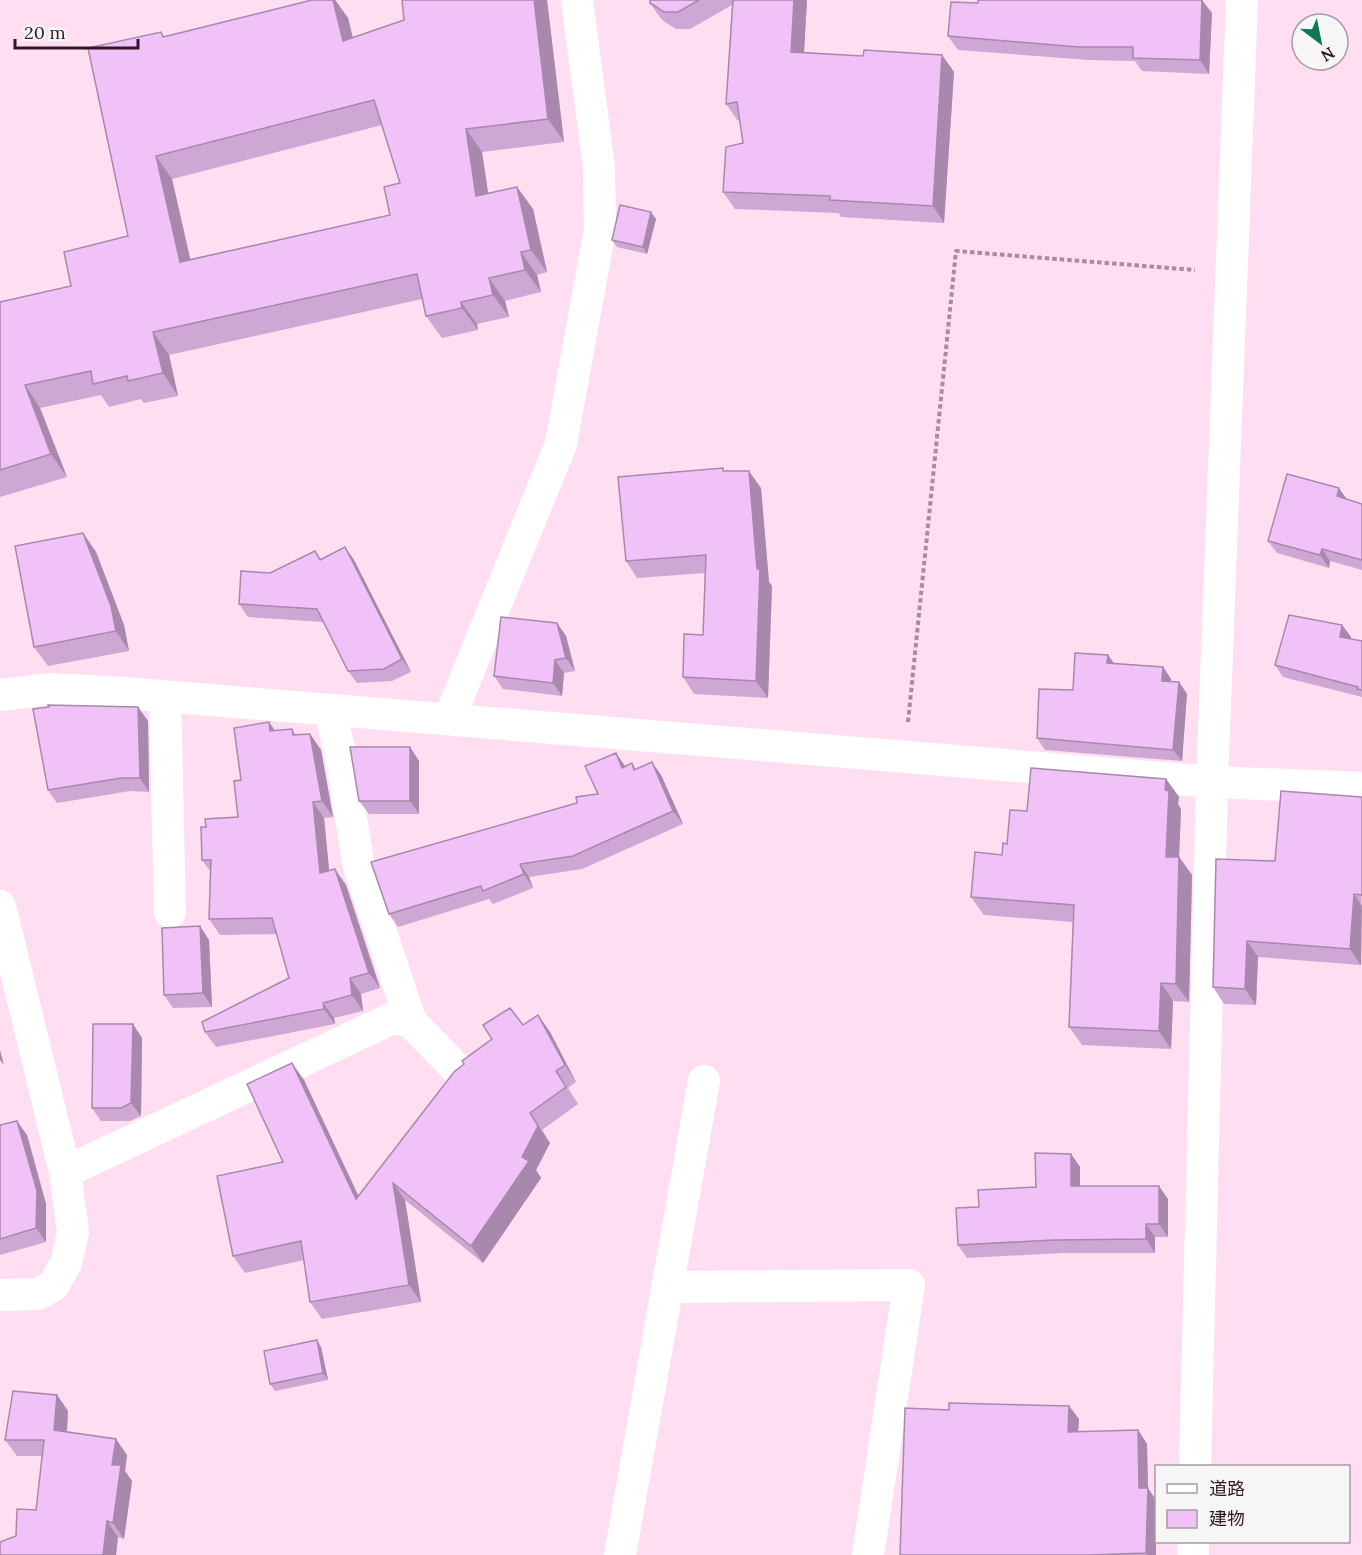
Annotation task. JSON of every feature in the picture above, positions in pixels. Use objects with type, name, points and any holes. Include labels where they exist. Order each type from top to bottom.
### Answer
[{"type":"street","points":[[449,719],[561,444],[598,240],[599,167],[577,0]]},
{"type":"street","points":[[1195,1465],[1212,782],[1242,0]]},
{"type":"street","points":[[0,695],[50,689],[449,719],[1212,782],[1362,788]]},
{"type":"street","points":[[165,697],[170,912]]},
{"type":"street","points":[[330,710],[341,757],[359,867],[411,1022],[458,1070]]},
{"type":"street","points":[[0,906],[65,1172],[73,1232],[66,1263],[53,1286],[38,1294],[0,1295]]},
{"type":"street","points":[[65,1172],[393,1018],[411,1022]]},
{"type":"street","points":[[620,1555],[704,1081]]},
{"type":"street","points":[[667,1287],[909,1285],[868,1555]]},
{"type":"path","points":[[904,757],[956,251],[1232,272]]},
{"type":"building","points":[[312,0],[333,0],[343,41],[404,20],[402,0],[534,0],[548,119],[466,129],[476,196],[517,187],[531,250],[521,252],[525,270],[489,278],[493,295],[461,302],[462,308],[426,316],[417,274],[153,332],[163,373],[128,381],[127,376],[93,384],[91,371],[25,385],[51,454],[0,470],[0,302],[71,286],[64,252],[128,236],[88,48],[161,32],[163,37]],"holes":[[[374,100],[400,183],[384,187],[390,215],[180,262],[156,156]]]},
{"type":"building","points":[[650,0],[699,0],[678,12],[664,12],[650,3]]},
{"type":"building","points":[[733,0],[794,0],[791,52],[863,56],[864,50],[942,55],[933,206],[830,200],[830,196],[723,192],[726,147],[743,143],[737,102],[726,104]]},
{"type":"building","points":[[978,0],[1202,0],[1200,60],[1133,58],[1133,47],[1079,47],[948,36],[951,2],[978,3]]},
{"type":"building","points":[[620,205],[651,212],[643,247],[612,240]]},
{"type":"building","points":[[723,468],[723,471],[749,471],[757,569],[760,569],[756,681],[683,677],[684,634],[703,635],[706,555],[626,561],[618,477]]},
{"type":"building","points":[[1287,474],[1339,488],[1337,496],[1362,504],[1362,560],[1322,549],[1320,555],[1268,541]]},
{"type":"building","points":[[83,533],[111,606],[116,631],[34,647],[15,546]]},
{"type":"building","points":[[345,547],[402,659],[384,669],[348,671],[317,609],[239,604],[241,571],[270,573],[315,551],[320,560]]},
{"type":"building","points":[[1289,615],[1342,625],[1340,637],[1362,641],[1362,690],[1275,665]]},
{"type":"building","points":[[501,617],[557,623],[566,658],[555,660],[553,683],[494,676]]},
{"type":"building","points":[[1075,653],[1108,655],[1107,663],[1163,667],[1162,681],[1179,682],[1173,750],[1037,738],[1039,689],[1073,690]]},
{"type":"building","points":[[48,705],[138,707],[140,778],[121,778],[48,790],[33,709],[49,707]]},
{"type":"building","points":[[269,722],[270,731],[292,729],[293,735],[310,734],[322,801],[313,802],[320,873],[335,869],[369,973],[350,978],[352,995],[323,1003],[324,1009],[205,1032],[202,1022],[289,978],[272,918],[209,919],[211,860],[202,860],[201,827],[206,827],[205,819],[238,817],[234,781],[241,780],[234,728]]},
{"type":"building","points":[[350,747],[410,747],[410,801],[359,801]]},
{"type":"building","points":[[616,753],[622,768],[632,763],[634,770],[652,762],[673,811],[573,856],[520,864],[524,874],[483,891],[481,886],[389,914],[371,862],[577,803],[576,797],[598,794],[585,766]]},
{"type":"building","points":[[1031,768],[1166,779],[1165,790],[1169,791],[1166,857],[1179,857],[1176,984],[1161,983],[1159,1031],[1069,1027],[1074,905],[971,897],[975,852],[1002,855],[1003,843],[1007,844],[1010,810],[1027,811]]},
{"type":"building","points":[[1281,791],[1362,797],[1362,895],[1354,894],[1350,949],[1247,941],[1245,989],[1213,987],[1216,859],[1275,861]]},
{"type":"building","points":[[200,926],[203,993],[164,995],[162,928]]},
{"type":"building","points":[[510,1008],[523,1025],[538,1015],[565,1065],[556,1071],[566,1087],[530,1113],[538,1126],[522,1157],[529,1161],[471,1246],[393,1183],[409,1285],[310,1302],[301,1241],[233,1256],[217,1176],[283,1162],[247,1084],[292,1063],[356,1199],[454,1072],[464,1064],[462,1061],[492,1039],[483,1025]]},
{"type":"building","points":[[93,1024],[133,1024],[131,1103],[121,1108],[92,1108]]},
{"type":"building","points":[[17,1121],[37,1191],[36,1228],[0,1239],[0,1125]]},
{"type":"building","points":[[1035,1153],[1071,1154],[1071,1186],[1159,1186],[1159,1224],[1146,1224],[1146,1239],[1054,1240],[958,1245],[956,1208],[979,1207],[978,1190],[1036,1187]]},
{"type":"building","points":[[317,1340],[323,1373],[270,1384],[264,1351]]},
{"type":"building","points":[[13,1391],[57,1395],[54,1430],[116,1439],[112,1465],[121,1465],[113,1523],[107,1521],[103,1555],[0,1555],[0,1542],[16,1536],[17,1509],[36,1510],[44,1440],[5,1440]]},
{"type":"building","points":[[949,1403],[1069,1406],[1068,1432],[1138,1430],[1139,1488],[1148,1488],[1146,1553],[900,1555],[905,1408],[949,1410]]}]
